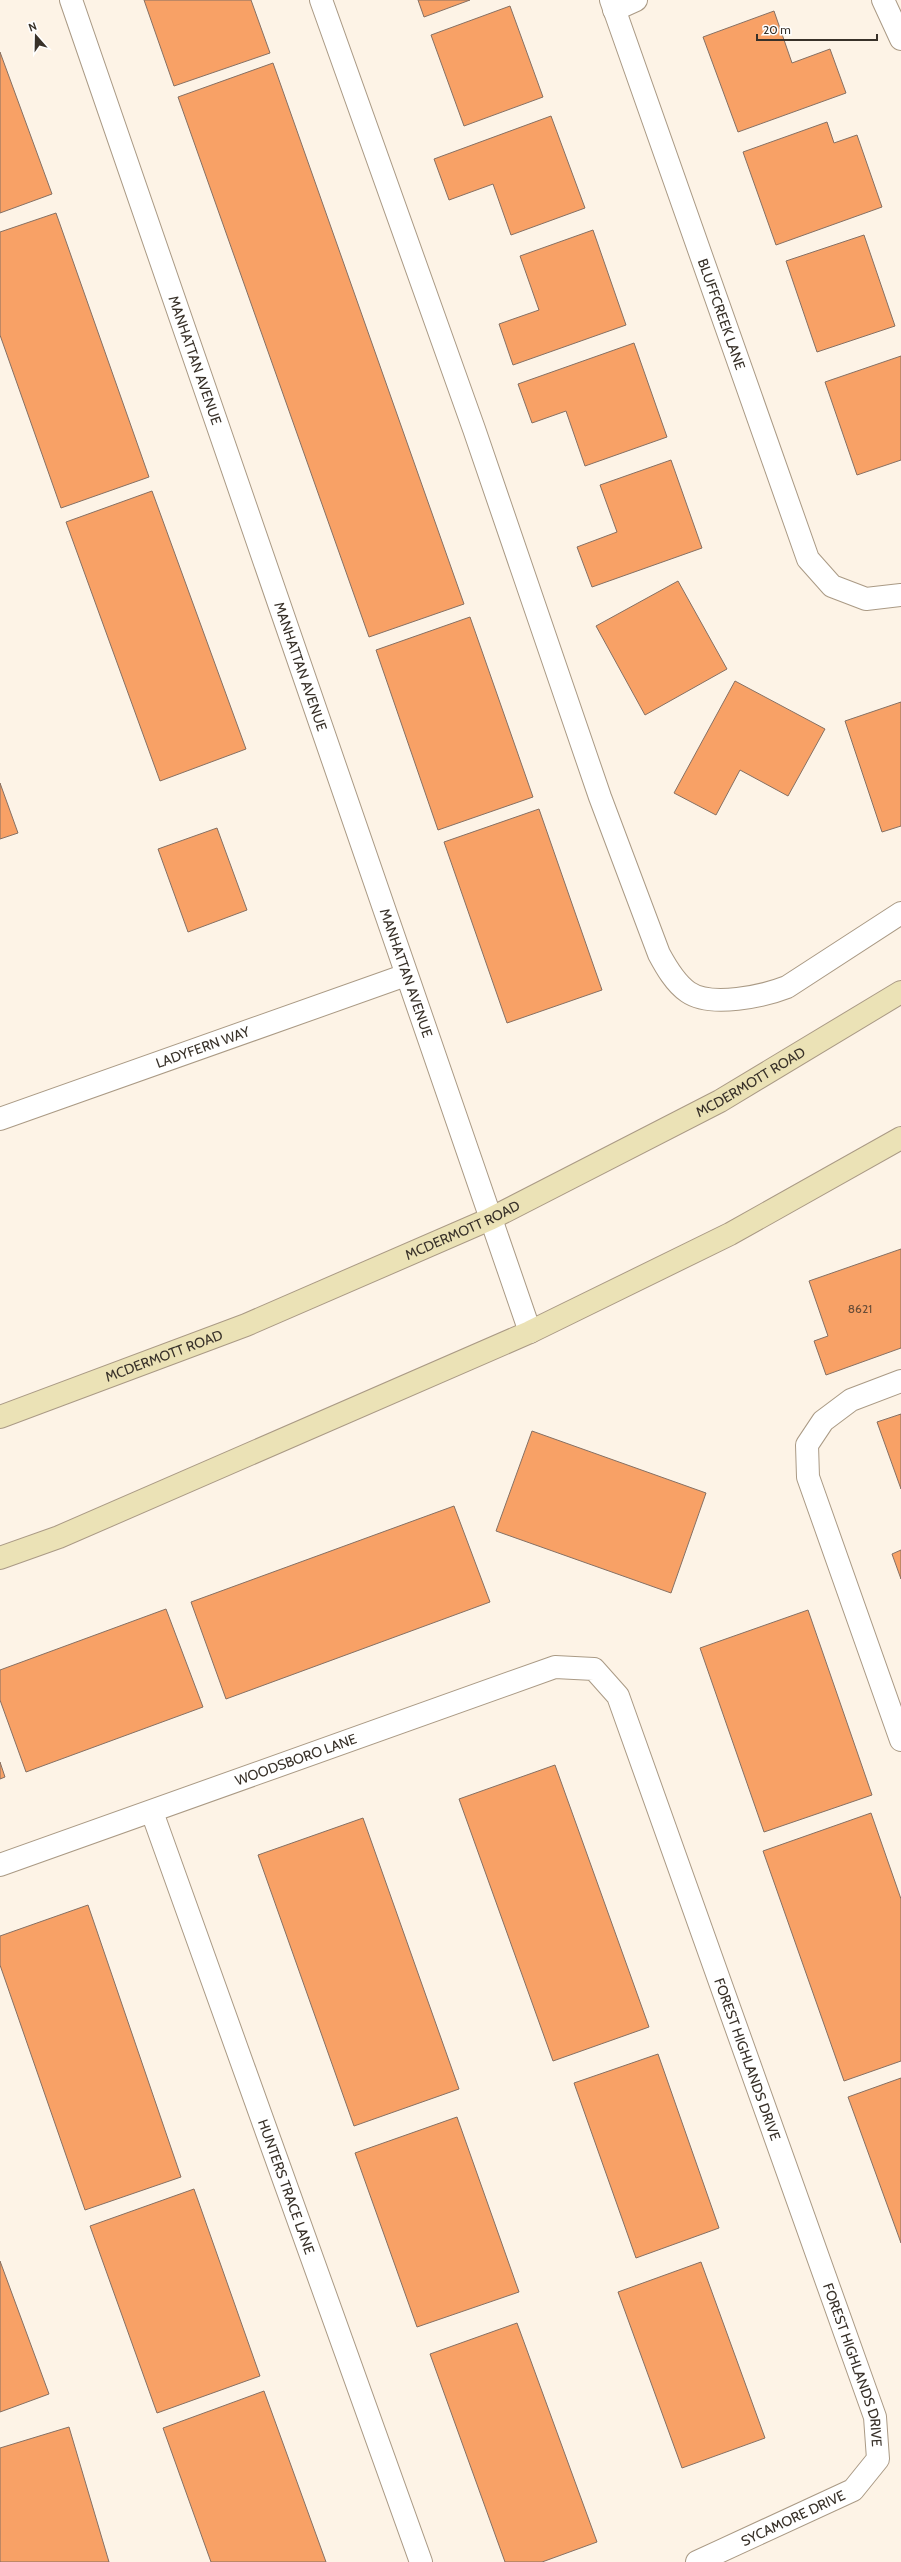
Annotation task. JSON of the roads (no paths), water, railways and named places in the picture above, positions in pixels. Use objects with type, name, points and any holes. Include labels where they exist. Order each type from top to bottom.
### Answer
[{"type":"main road","name":"MCDERMOTT ROAD","points":[[0,1417],[246,1325],[490,1220],[720,1101],[898,999]]},
{"type":"main road","points":[[0,1558],[59,1537],[530,1332],[730,1234],[901,1138]]},
{"type":"street","name":"MANHATTAN AVENUE","points":[[72,0],[490,1220],[530,1332]]},
{"type":"street","points":[[321,0],[474,429],[600,797],[659,954],[670,973],[689,993],[706,998],[734,999],[766,995],[787,987],[901,913]]},
{"type":"street","points":[[612,5],[636,0]]},
{"type":"street","points":[[883,0],[901,39]]},
{"type":"street","name":"BLUFFCREEK LANE","points":[[612,5],[808,559],[832,586],[866,599],[901,595]]},
{"type":"street","name":"LADYFERN WAY","points":[[0,1119],[406,975]]},
{"type":"street","points":[[901,1381],[851,1400],[823,1421],[807,1445],[808,1477],[901,1740]]},
{"type":"street","name":"WOODSBORO LANE","points":[[0,1865],[556,1667],[594,1669]]},
{"type":"street","name":"FOREST HIGHLANDS DRIVE","points":[[594,1669],[618,1696],[621,1703],[875,2417],[878,2459]]},
{"type":"street","name":"HUNTERS TRACE LANE","points":[[152,1812],[421,2562]]},
{"type":"street","name":"SYCAMORE DRIVE","points":[[697,2562],[853,2490],[878,2459]]}]
